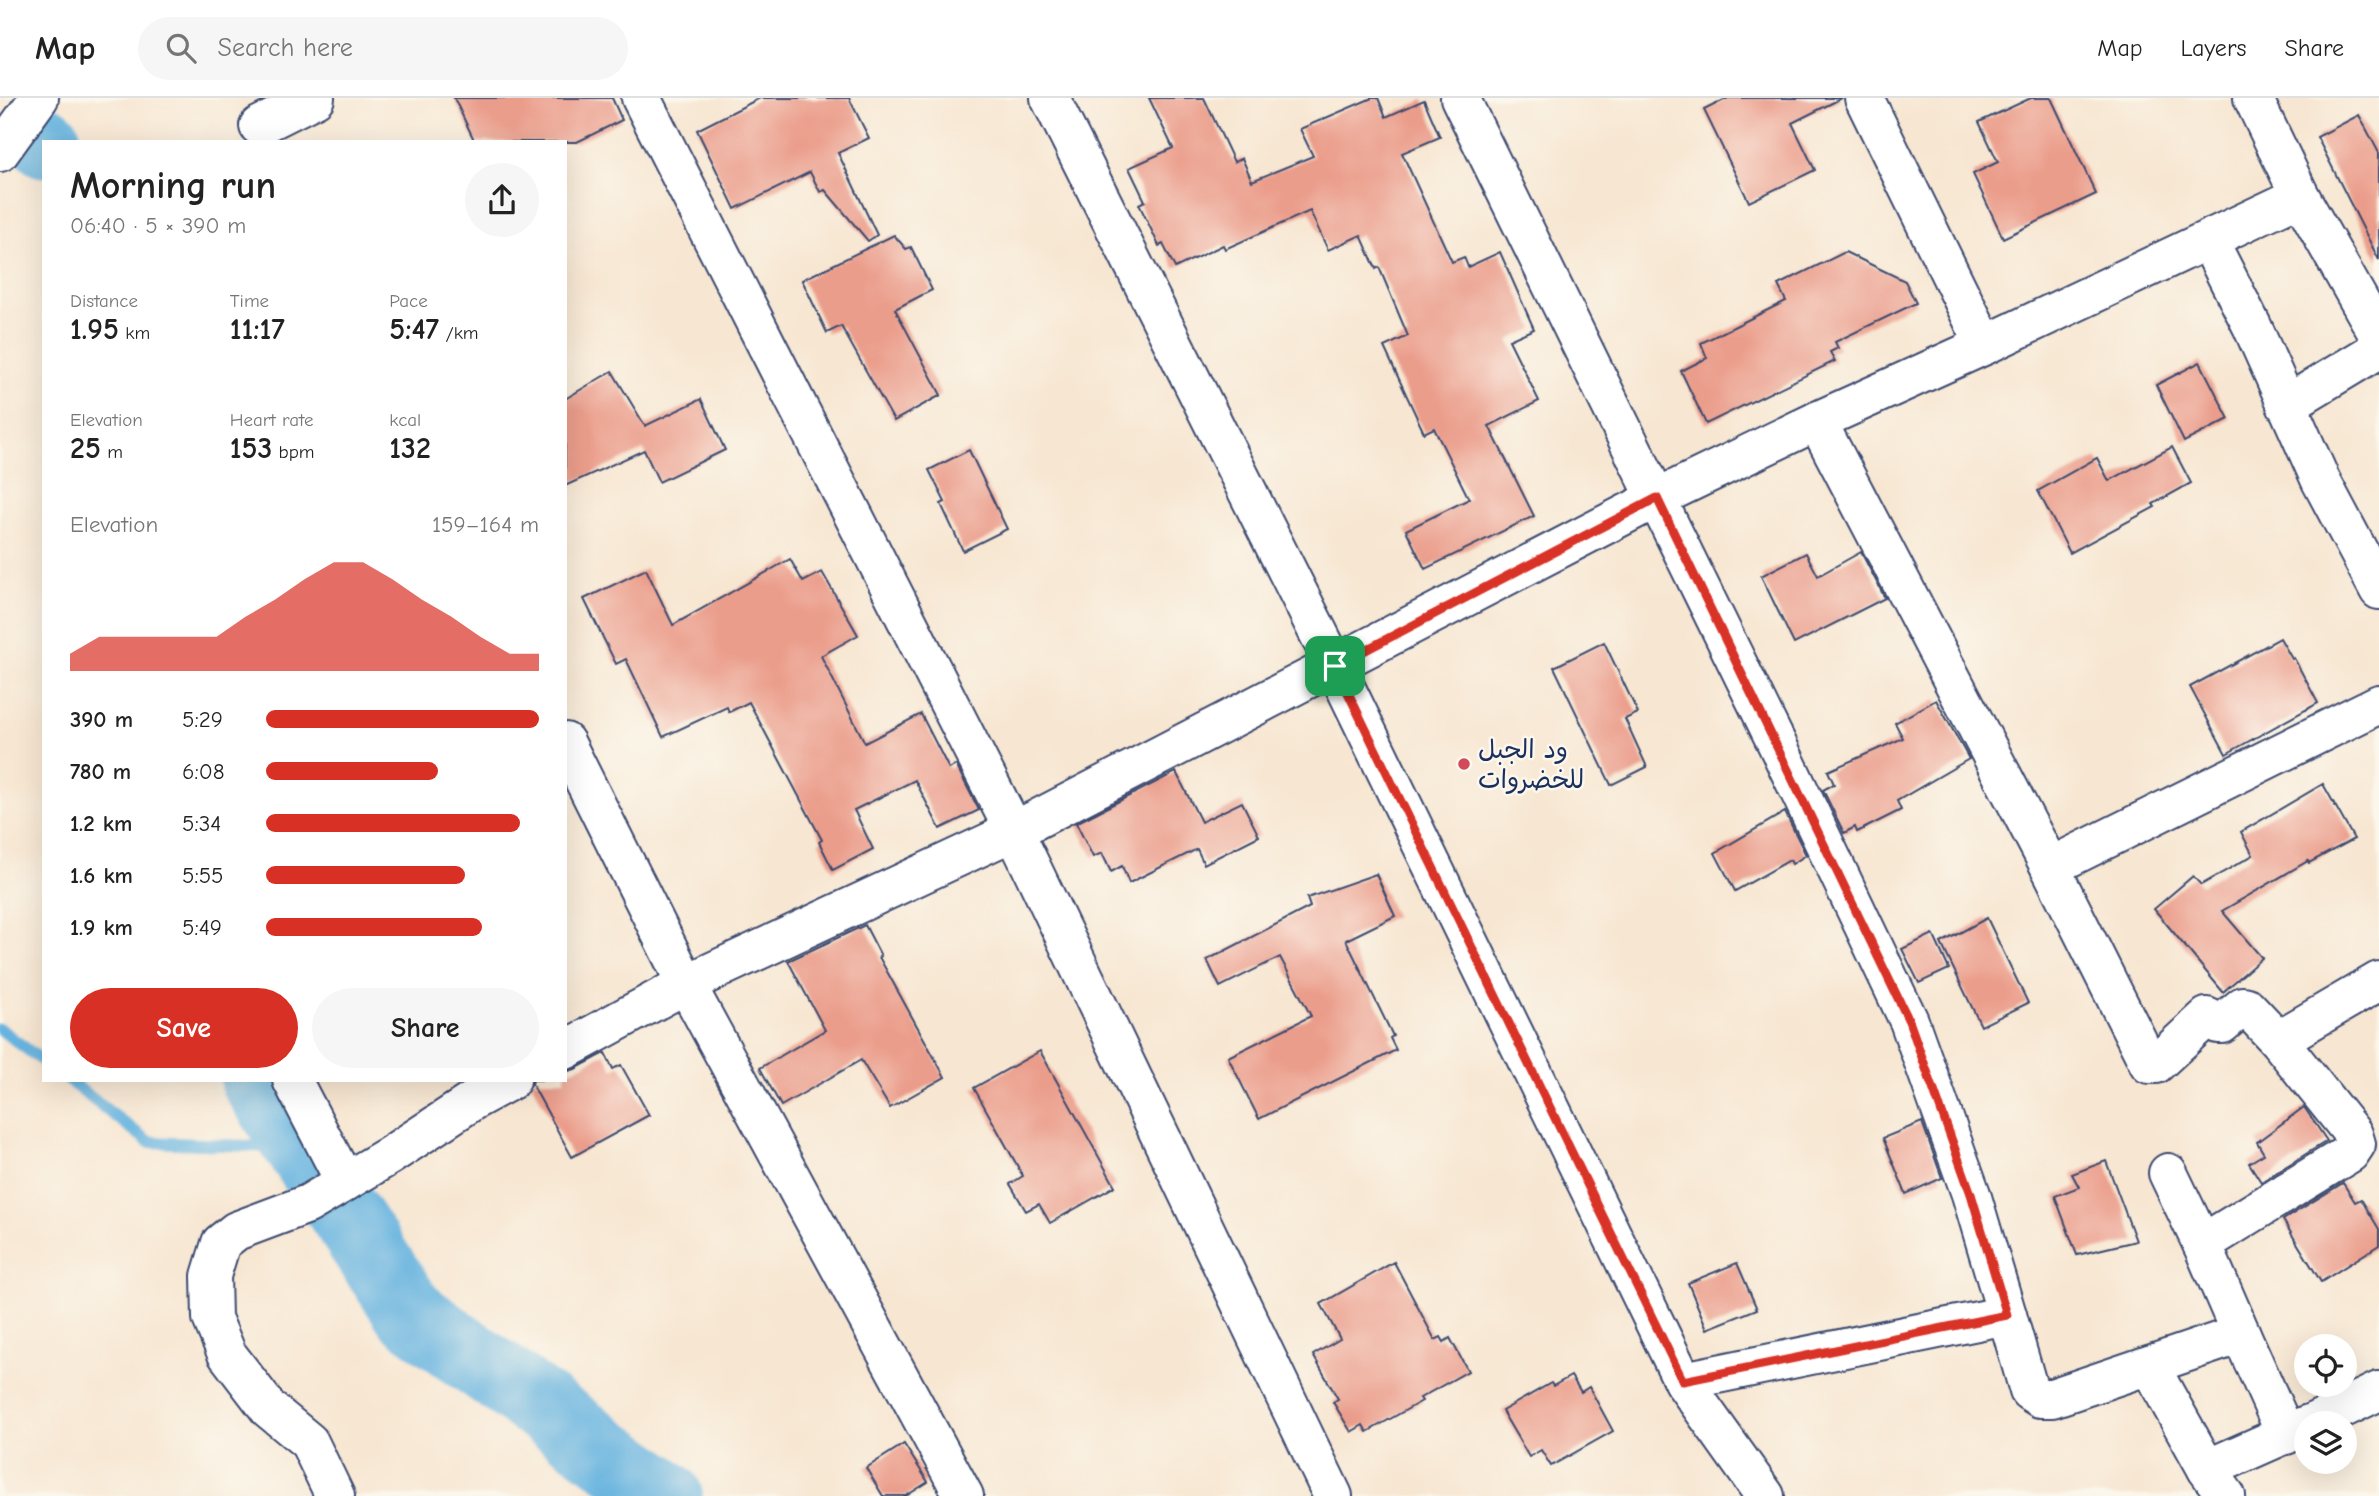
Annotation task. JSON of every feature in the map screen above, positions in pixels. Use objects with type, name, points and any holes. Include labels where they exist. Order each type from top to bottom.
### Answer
[{"type":"main road","points":[[0,152],[39,98]]},
{"type":"main road","points":[[257,122],[316,98]]},
{"type":"main road","points":[[641,98],[1014,831],[1333,1496]]},
{"type":"main road","points":[[1050,98],[1335,666],[1683,1381],[1765,1496]]},
{"type":"main road","points":[[1460,98],[1657,498],[1909,1021],[1971,1194],[2029,1391],[2040,1398],[2052,1398],[2241,1334]]},
{"type":"main road","points":[[1864,98],[1985,345]]},
{"type":"main road","points":[[2253,98],[2300,196],[2379,336]]},
{"type":"main road","points":[[567,1049],[686,984],[1014,831],[1657,498],[2300,196]]},
{"type":"main road","points":[[2209,241],[2252,326],[2321,481],[2379,590]]},
{"type":"main road","points":[[2286,405],[2379,349]]},
{"type":"main road","points":[[1817,421],[2050,867],[2149,1064],[2156,1064],[2207,1017],[2222,1024],[2243,1006],[2247,1007],[2278,1040],[2353,1135],[2356,1144],[2350,1153],[2202,1244]]},
{"type":"main road","points":[[2050,867],[2379,704]]},
{"type":"main road","points":[[567,746],[686,984],[964,1496]]},
{"type":"main road","points":[[2278,1040],[2379,981]]},
{"type":"main road","points":[[293,1082],[345,1182]]},
{"type":"main road","points":[[335,1496],[309,1442],[269,1409],[226,1354],[212,1318],[211,1276],[221,1244],[236,1231],[308,1204],[507,1082]]},
{"type":"main road","points":[[2168,1173],[2241,1334],[2294,1417]]},
{"type":"main road","points":[[1683,1381],[2007,1315]]},
{"type":"main road","points":[[2149,1365],[2216,1482],[2294,1432]]},
{"type":"main road","points":[[2337,1411],[2379,1391]]},
{"type":"building","points":[[454,98],[612,98],[622,120],[577,142],[474,140]]},
{"type":"building","points":[[760,98],[849,98],[869,138],[838,153],[877,235],[868,241],[825,190],[820,192],[810,172],[735,209],[697,130]]},
{"type":"building","points":[[1149,98],[1204,98],[1234,162],[1242,158],[1252,181],[1313,156],[1300,129],[1372,98],[1378,98],[1386,117],[1424,100],[1440,137],[1402,153],[1452,262],[1464,257],[1468,267],[1500,252],[1534,329],[1509,340],[1539,401],[1489,426],[1534,516],[1425,569],[1406,530],[1469,499],[1434,428],[1424,433],[1384,347],[1408,336],[1379,267],[1376,269],[1361,235],[1328,250],[1310,211],[1225,249],[1223,245],[1175,268],[1163,244],[1159,246],[1139,204],[1145,201],[1129,168],[1173,148]]},
{"type":"building","points":[[1728,98],[1842,98],[1792,123],[1815,170],[1749,202],[1704,110]]},
{"type":"building","points":[[2031,98],[2051,98],[2096,194],[2003,238],[1973,174],[1998,162],[1979,122]]},
{"type":"building","points":[[2359,115],[2379,153],[2379,260],[2317,137]]},
{"type":"building","points":[[894,235],[906,249],[911,247],[932,290],[895,309],[941,395],[894,421],[841,326],[827,333],[802,280]]},
{"type":"building","points":[[1845,252],[1905,281],[1916,303],[1835,342],[1838,348],[1830,352],[1835,361],[1706,424],[1681,371],[1707,358],[1701,343],[1786,301],[1778,285]]},
{"type":"building","points":[[2200,362],[2229,419],[2184,442],[2156,385]]},
{"type":"building","points":[[612,371],[645,426],[701,399],[725,450],[659,482],[644,450],[567,485],[567,398]]},
{"type":"building","points":[[2172,447],[2191,483],[2153,504],[2155,507],[2070,553],[2038,491],[2097,458],[2109,481]]},
{"type":"building","points":[[969,450],[1007,529],[963,551],[941,504],[945,502],[929,470]]},
{"type":"building","points":[[1861,552],[1885,598],[1794,644],[1761,576],[1806,553],[1818,576]]},
{"type":"building","points":[[790,559],[803,582],[822,572],[858,635],[821,656],[865,743],[921,714],[949,769],[956,765],[979,810],[940,829],[915,780],[854,810],[873,849],[833,870],[819,842],[822,840],[749,702],[729,712],[727,707],[663,737],[626,659],[616,664],[584,599],[646,569],[673,625]]},
{"type":"building","points":[[2280,638],[2318,703],[2226,754],[2190,687]]},
{"type":"building","points":[[1604,642],[1638,713],[1625,719],[1647,767],[1611,785],[1554,667]]},
{"type":"building","points":[[1936,700],[1969,759],[1897,801],[1901,810],[1857,832],[1855,827],[1844,833],[1823,790],[1834,784],[1828,771],[1903,738],[1895,723]]},
{"type":"building","points":[[1176,772],[1201,822],[1242,802],[1259,836],[1204,864],[1197,849],[1129,883],[1122,866],[1111,872],[1102,853],[1093,857],[1076,823]]},
{"type":"building","points":[[2323,784],[2354,839],[2309,863],[2308,861],[2222,911],[2262,958],[2223,992],[2154,909],[2193,876],[2201,885],[2253,855],[2241,832]]},
{"type":"building","points":[[1785,812],[1806,855],[1792,864],[1790,860],[1735,891],[1715,853]]},
{"type":"building","points":[[1376,874],[1395,916],[1346,940],[1393,1036],[1390,1038],[1396,1050],[1259,1119],[1228,1057],[1311,1016],[1280,957],[1220,987],[1207,960],[1310,907],[1307,898]]},
{"type":"building","points":[[1987,918],[2028,1003],[1981,1026],[1941,943]]},
{"type":"building","points":[[865,925],[881,956],[879,957],[945,1077],[890,1108],[861,1060],[781,1106],[760,1068],[825,1030],[788,961]]},
{"type":"building","points":[[1933,934],[1949,969],[1919,983],[1902,949]]},
{"type":"building","points":[[1040,1051],[1115,1186],[1050,1223],[1039,1204],[1026,1211],[1010,1184],[1023,1176],[974,1088]]},
{"type":"building","points":[[605,1053],[613,1069],[621,1065],[649,1115],[572,1157],[532,1084],[567,1082],[567,1071]]},
{"type":"building","points":[[2304,1107],[2327,1141],[2261,1182],[2249,1163],[2264,1154],[2257,1142]]},
{"type":"building","points":[[1922,1122],[1942,1178],[1906,1194],[1883,1138]]},
{"type":"building","points":[[2106,1161],[2136,1241],[2077,1255],[2055,1196],[2079,1187],[2072,1174]]},
{"type":"building","points":[[2343,1183],[2355,1202],[2361,1199],[2379,1229],[2379,1245],[2321,1282],[2283,1220]]},
{"type":"building","points":[[1394,1262],[1435,1340],[1441,1337],[1444,1342],[1450,1338],[1468,1371],[1367,1432],[1363,1425],[1351,1432],[1333,1402],[1338,1399],[1313,1355],[1340,1339],[1321,1304]]},
{"type":"building","points":[[1737,1263],[1757,1309],[1707,1329],[1688,1283]]},
{"type":"building","points":[[1571,1376],[1581,1392],[1589,1387],[1613,1431],[1551,1466],[1541,1450],[1529,1457],[1502,1411],[1551,1383],[1553,1386]]},
{"type":"building","points":[[904,1444],[928,1482],[906,1496],[883,1496],[866,1468]]},
{"type":"waterway","points":[[0,1029],[42,1060]]},
{"type":"waterway","points":[[71,1082],[149,1142],[299,1148]]},
{"type":"waterway","points":[[257,1082],[410,1313],[667,1496]]},
{"type":"place","name":"ود الجبل للخضروات","points":[[1464,764]]},
{"type":"route","points":[[1657,498],[1909,1021],[1971,1194],[2007,1315],[1683,1381],[1335,666],[1657,498]]}]
